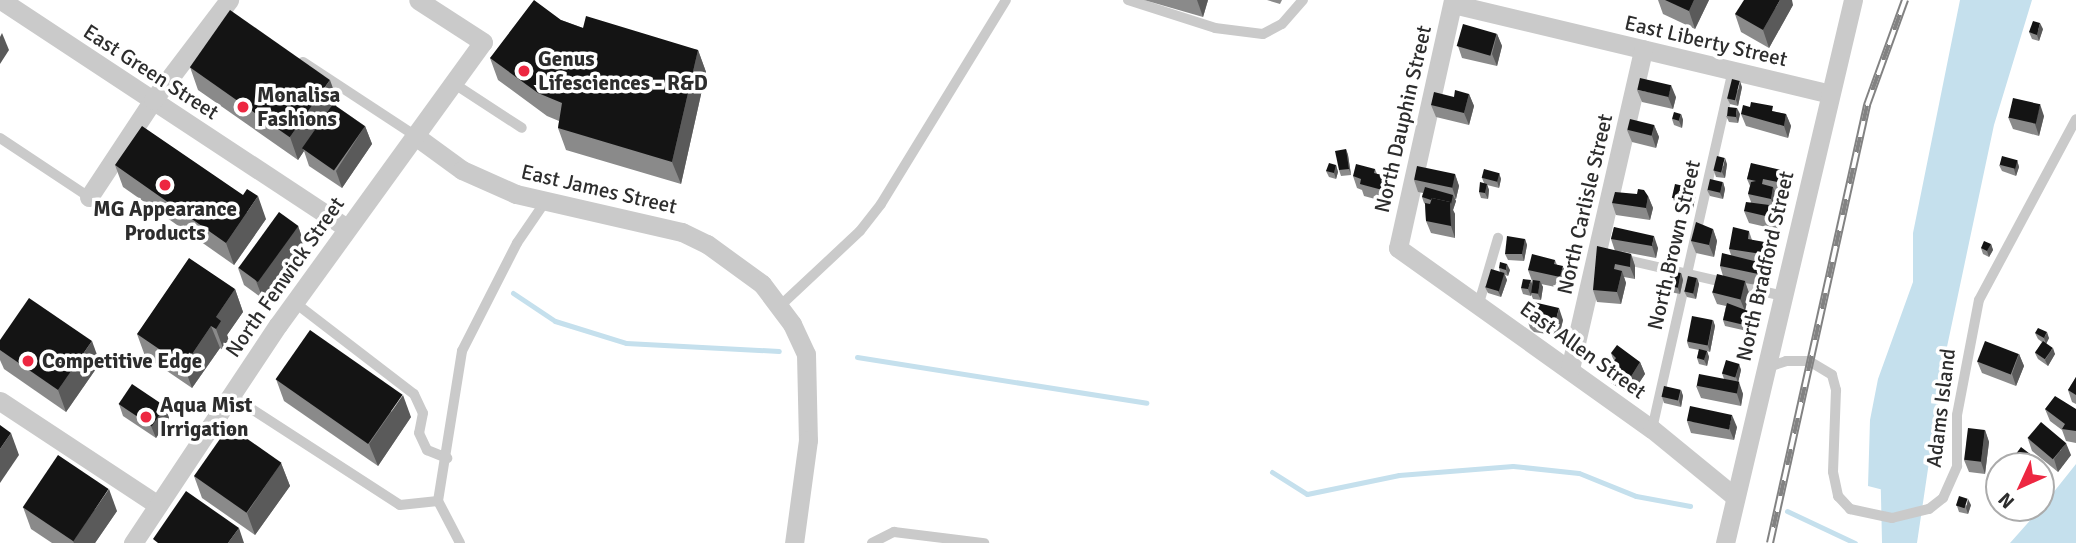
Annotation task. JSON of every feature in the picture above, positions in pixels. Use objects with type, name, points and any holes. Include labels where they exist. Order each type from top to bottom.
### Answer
[{"type":"street","name":"East Green Street","points":[[1,0],[347,228]]},
{"type":"street","name":"North Fenwick Street","points":[[133,543],[294,302],[483,42],[418,0]]},
{"type":"street","name":"North Bradford Street","points":[[1725,543],[1827,93],[1853,0]]},
{"type":"street","name":"East Liberty Street","points":[[1453,2],[1827,93]]},
{"type":"street","name":"North Dauphin Street","points":[[1398,248],[1453,2]]},
{"type":"street","points":[[89,197],[153,100],[224,6]]},
{"type":"street","name":"North Carlisle Street","points":[[1570,369],[1643,49]]},
{"type":"street","name":"East James Street","points":[[414,135],[471,175],[545,202],[682,232],[741,266],[780,305],[806,354],[809,401],[794,543]]},
{"type":"street","name":"East Allen Street","points":[[1398,248],[1479,303],[1652,429],[1735,496]]},
{"type":"street","points":[[0,401],[158,505]]},
{"type":"lane","points":[[780,305],[860,231],[881,204],[1006,0]]},
{"type":"lane","points":[[1128,0],[1215,28],[1263,34],[1282,24],[1303,0]]},
{"type":"lane","name":"East James Street","points":[[292,54],[414,135]]},
{"type":"lane","name":"North Brown Street","points":[[1652,429],[1733,71]]},
{"type":"lane","points":[[453,83],[522,128]]},
{"type":"lane","name":"Adams Island","points":[[1764,369],[1786,361],[1809,361],[1832,374],[1836,390],[1833,472],[1838,496],[1860,514],[1892,518],[1929,509],[1943,498],[1957,466],[1957,415],[1979,300],[2076,119]]},
{"type":"lane","points":[[0,138],[89,197]]},
{"type":"lane","points":[[460,543],[439,501],[462,351],[517,243],[545,202]]},
{"type":"lane","points":[[1479,303],[1497,238]]},
{"type":"lane","points":[[1597,253],[1783,296]]},
{"type":"lane","points":[[294,302],[414,394],[423,413],[419,433],[427,450],[447,458]]},
{"type":"lane","points":[[230,395],[400,505],[439,501]]},
{"type":"lane","points":[[872,543],[894,532],[984,543]]},
{"type":"water","points":[[1960,0],[2032,0],[1994,125],[1944,361],[1917,543],[1891,543],[1903,495],[1868,486],[1870,420],[1878,379],[1913,282],[1913,233]]},
{"type":"water","points":[[2076,464],[2076,543],[2010,543],[2029,522],[2055,522],[2055,490]]},
{"type":"building","points":[[534,0],[561,20],[583,28],[586,16],[698,50],[672,162],[558,128],[562,103],[538,93],[490,58]]},
{"type":"building","points":[[1665,0],[1694,0],[1689,11]]},
{"type":"building","points":[[1744,0],[1780,0],[1763,30],[1735,14]]},
{"type":"building","points":[[230,10],[330,80],[290,137],[190,67]]},
{"type":"building","points":[[2033,21],[2040,23],[2037,35],[2029,32]]},
{"type":"building","points":[[1463,24],[1497,34],[1490,56],[1457,46]]},
{"type":"building","points":[[1640,78],[1671,85],[1668,97],[1637,90]]},
{"type":"building","points":[[1732,79],[1740,81],[1735,100],[1727,98]]},
{"type":"building","points":[[1455,90],[1469,94],[1464,113],[1431,105],[1434,92],[1454,97]]},
{"type":"building","points":[[2013,98],[2040,104],[2036,124],[2009,117]]},
{"type":"building","points":[[1751,102],[1773,106],[1772,111],[1786,114],[1784,126],[1741,114],[1743,105],[1750,107]]},
{"type":"building","points":[[333,104],[365,126],[334,171],[302,148]]},
{"type":"building","points":[[1728,107],[1737,108],[1736,117],[1727,116]]},
{"type":"building","points":[[1674,112],[1681,114],[1679,121],[1672,119]]},
{"type":"building","points":[[1630,119],[1654,125],[1652,136],[1627,130]]},
{"type":"building","points":[[142,126],[243,195],[247,189],[258,196],[226,243],[115,165]]},
{"type":"building","points":[[1346,149],[1349,169],[1339,170],[1335,151]]},
{"type":"building","points":[[1717,156],[1725,158],[1721,172],[1713,171]]},
{"type":"building","points":[[2002,156],[2017,160],[2015,169],[2000,165]]},
{"type":"building","points":[[1329,163],[1336,165],[1334,173],[1326,171]]},
{"type":"building","points":[[1751,163],[1781,170],[1782,183],[1763,179],[1762,184],[1773,187],[1771,199],[1748,194],[1751,182],[1756,181],[1747,179]]},
{"type":"building","points":[[1356,164],[1375,169],[1374,173],[1389,177],[1386,191],[1360,184],[1361,179],[1353,176]]},
{"type":"building","points":[[1417,166],[1455,174],[1452,188],[1414,180]]},
{"type":"building","points":[[1484,169],[1499,173],[1497,182],[1482,178]]},
{"type":"building","points":[[1710,179],[1723,182],[1720,193],[1708,190]]},
{"type":"building","points":[[1480,182],[1487,184],[1485,193],[1479,192]]},
{"type":"building","points":[[1675,184],[1693,188],[1689,202],[1672,198]]},
{"type":"building","points":[[1425,187],[1453,195],[1451,204],[1422,197]]},
{"type":"building","points":[[1638,189],[1644,190],[1648,196],[1646,208],[1612,203],[1615,192],[1637,194]]},
{"type":"building","points":[[1432,198],[1450,202],[1451,226],[1426,221],[1425,203],[1430,204]]},
{"type":"building","points":[[1746,202],[1777,206],[1774,218],[1744,211]]},
{"type":"building","points":[[279,212],[298,226],[258,282],[238,268]]},
{"type":"building","points":[[1696,222],[1713,229],[1709,245],[1691,241]]},
{"type":"building","points":[[1614,227],[1654,236],[1652,246],[1611,239]]},
{"type":"building","points":[[1733,227],[1749,231],[1748,239],[1770,243],[1768,255],[1729,249]]},
{"type":"building","points":[[1507,236],[1525,239],[1522,254],[1505,254]]},
{"type":"building","points":[[1984,241],[1991,244],[1987,251],[1981,248]]},
{"type":"building","points":[[1597,246],[1631,254],[1630,267],[1615,264],[1614,269],[1622,271],[1617,292],[1593,290]]},
{"type":"building","points":[[1722,253],[1766,264],[1763,275],[1720,266]]},
{"type":"building","points":[[1532,254],[1555,260],[1554,264],[1563,266],[1560,277],[1528,270]]},
{"type":"building","points":[[189,258],[235,289],[216,317],[221,321],[216,329],[211,326],[184,366],[137,334]]},
{"type":"building","points":[[1500,262],[1507,264],[1506,270],[1499,268]]},
{"type":"building","points":[[1491,269],[1504,273],[1499,291],[1485,287]]},
{"type":"building","points":[[1671,271],[1681,273],[1678,288],[1668,286]]},
{"type":"building","points":[[1717,274],[1745,281],[1741,299],[1712,292]]},
{"type":"building","points":[[1688,276],[1697,278],[1693,294],[1684,292]]},
{"type":"building","points":[[1523,279],[1531,280],[1528,289],[1521,288]]},
{"type":"building","points":[[1533,280],[1540,281],[1538,294],[1531,293]]},
{"type":"building","points":[[29,298],[92,341],[58,390],[0,350],[0,340]]},
{"type":"building","points":[[1529,301],[1559,308],[1555,324],[1530,320],[1526,316]]},
{"type":"building","points":[[1727,303],[1756,314],[1753,327],[1723,320]]},
{"type":"building","points":[[1692,316],[1713,320],[1708,346],[1687,342]]},
{"type":"building","points":[[2038,328],[2047,332],[2044,338],[2035,333]]},
{"type":"building","points":[[310,330],[403,395],[368,444],[276,379]]},
{"type":"building","points":[[1985,341],[2019,354],[2011,374],[1977,362]]},
{"type":"building","points":[[2043,341],[2053,348],[2045,359],[2035,352]]},
{"type":"building","points":[[1617,345],[1640,362],[1627,383],[1607,371],[1616,358],[1611,353]]},
{"type":"building","points":[[1699,349],[1707,351],[1704,360],[1697,358]]},
{"type":"building","points":[[1726,360],[1739,364],[1735,377],[1722,373]]},
{"type":"building","points":[[1699,374],[1739,382],[1737,394],[1697,386]]},
{"type":"building","points":[[2076,377],[2076,395],[2068,390]]},
{"type":"building","points":[[132,384],[165,406],[152,426],[119,404]]},
{"type":"building","points":[[1664,386],[1681,390],[1678,401],[1662,397]]},
{"type":"building","points":[[2055,396],[2076,409],[2076,431],[2062,429],[2065,424],[2045,409]]},
{"type":"building","points":[[1690,406],[1732,415],[1729,430],[1687,421]]},
{"type":"building","points":[[2041,422],[2066,443],[2055,457],[2055,452],[2044,452],[2028,438]]},
{"type":"building","points":[[0,425],[11,433],[0,449]]},
{"type":"building","points":[[229,426],[281,463],[246,513],[194,476]]},
{"type":"building","points":[[1968,428],[1985,430],[1981,462],[1964,460]]},
{"type":"building","points":[[58,455],[109,489],[73,541],[23,507]]},
{"type":"building","points":[[186,491],[239,528],[228,543],[158,543],[153,539]]},
{"type":"building","points":[[1959,496],[1968,499],[1964,508],[1956,506]]},
{"type":"waterway","points":[[513,293],[555,321],[626,343],[779,351]]},
{"type":"waterway","points":[[857,357],[1146,403]]},
{"type":"waterway","points":[[1895,453],[1897,543]]},
{"type":"waterway","points":[[1272,472],[1307,494],[1399,475],[1513,466],[1579,473],[1636,496],[1690,506]]},
{"type":"waterway","points":[[1787,511],[1855,543]]},
{"type":"railway","points":[[1770,543],[1867,105],[1905,0]]},
{"type":"place","name":"Genus Lifesciences - R&D","points":[[524,71]]},
{"type":"place","name":"Monalisa Fashions","points":[[243,107]]},
{"type":"place","name":"MG Appearance Products","points":[[165,185]]},
{"type":"place","name":"Competitive Edge","points":[[28,361]]},
{"type":"place","name":"Aqua Mist Irrigation","points":[[146,417]]}]
